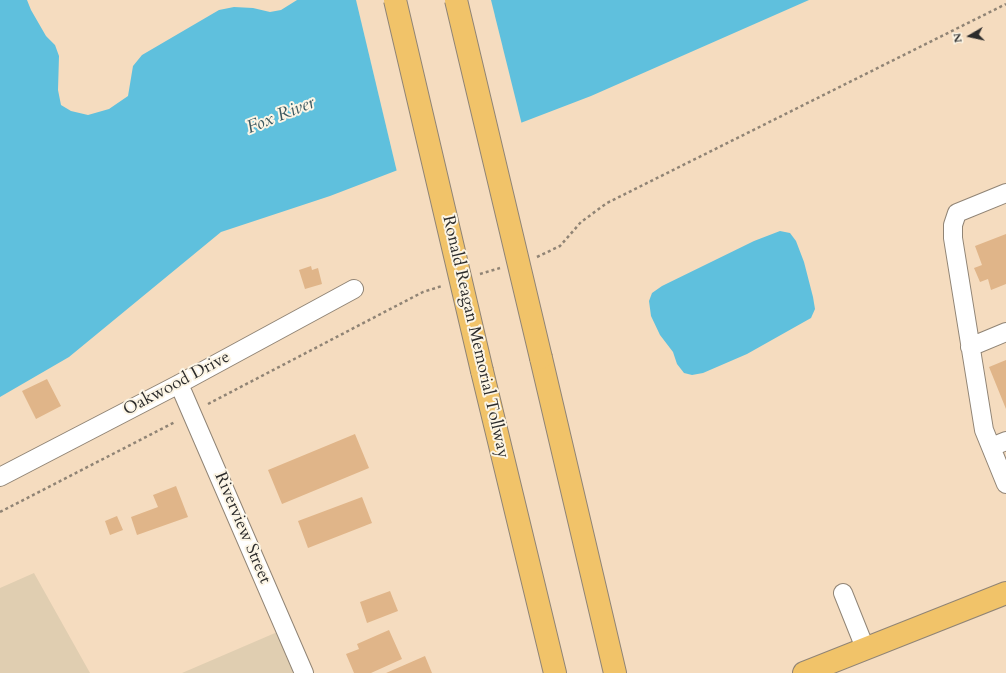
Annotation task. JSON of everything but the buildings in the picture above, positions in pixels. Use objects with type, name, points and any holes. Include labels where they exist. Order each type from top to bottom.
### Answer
[{"type":"main road","name":"Ronald Reagan Memorial Tollway","points":[[395,0],[555,673]]},
{"type":"main road","points":[[456,0],[615,673]]},
{"type":"main road","points":[[804,673],[1006,593]]},
{"type":"street","points":[[1006,194],[957,213],[953,225],[952,238],[984,430],[998,444],[1006,484]]},
{"type":"street","name":"Oakwood Drive","points":[[0,477],[179,384],[354,289]]},
{"type":"street","points":[[970,347],[1006,332]]},
{"type":"street","name":"Riverview Street","points":[[179,384],[304,673]]},
{"type":"street","points":[[843,594],[865,648]]},
{"type":"path","points":[[530,259],[560,246],[581,222],[607,203],[1006,4]]},
{"type":"path","points":[[476,276],[507,266]]},
{"type":"path","points":[[203,407],[423,292],[446,285]]},
{"type":"path","points":[[0,512],[181,419]]},
{"type":"shaded area","points":[[34,573],[90,673],[0,673],[0,588]]},
{"type":"shaded area","points":[[282,630],[301,673],[182,673]]},
{"type":"water","name":"Fox River","points":[[0,0],[27,0],[46,36],[55,45],[59,56],[58,90],[61,105],[71,111],[88,115],[109,109],[128,96],[133,66],[142,55],[219,10],[234,7],[253,8],[270,12],[281,10],[297,0],[809,0],[591,96],[330,196],[221,232],[69,357],[0,397]]},
{"type":"water","points":[[780,231],[790,233],[796,241],[804,262],[815,309],[811,318],[747,354],[703,373],[692,375],[684,373],[677,364],[673,352],[660,335],[651,316],[649,301],[652,293],[662,286],[754,241]]},
{"type":"pier","points":[[356,0],[491,0],[522,125],[397,172]]}]
